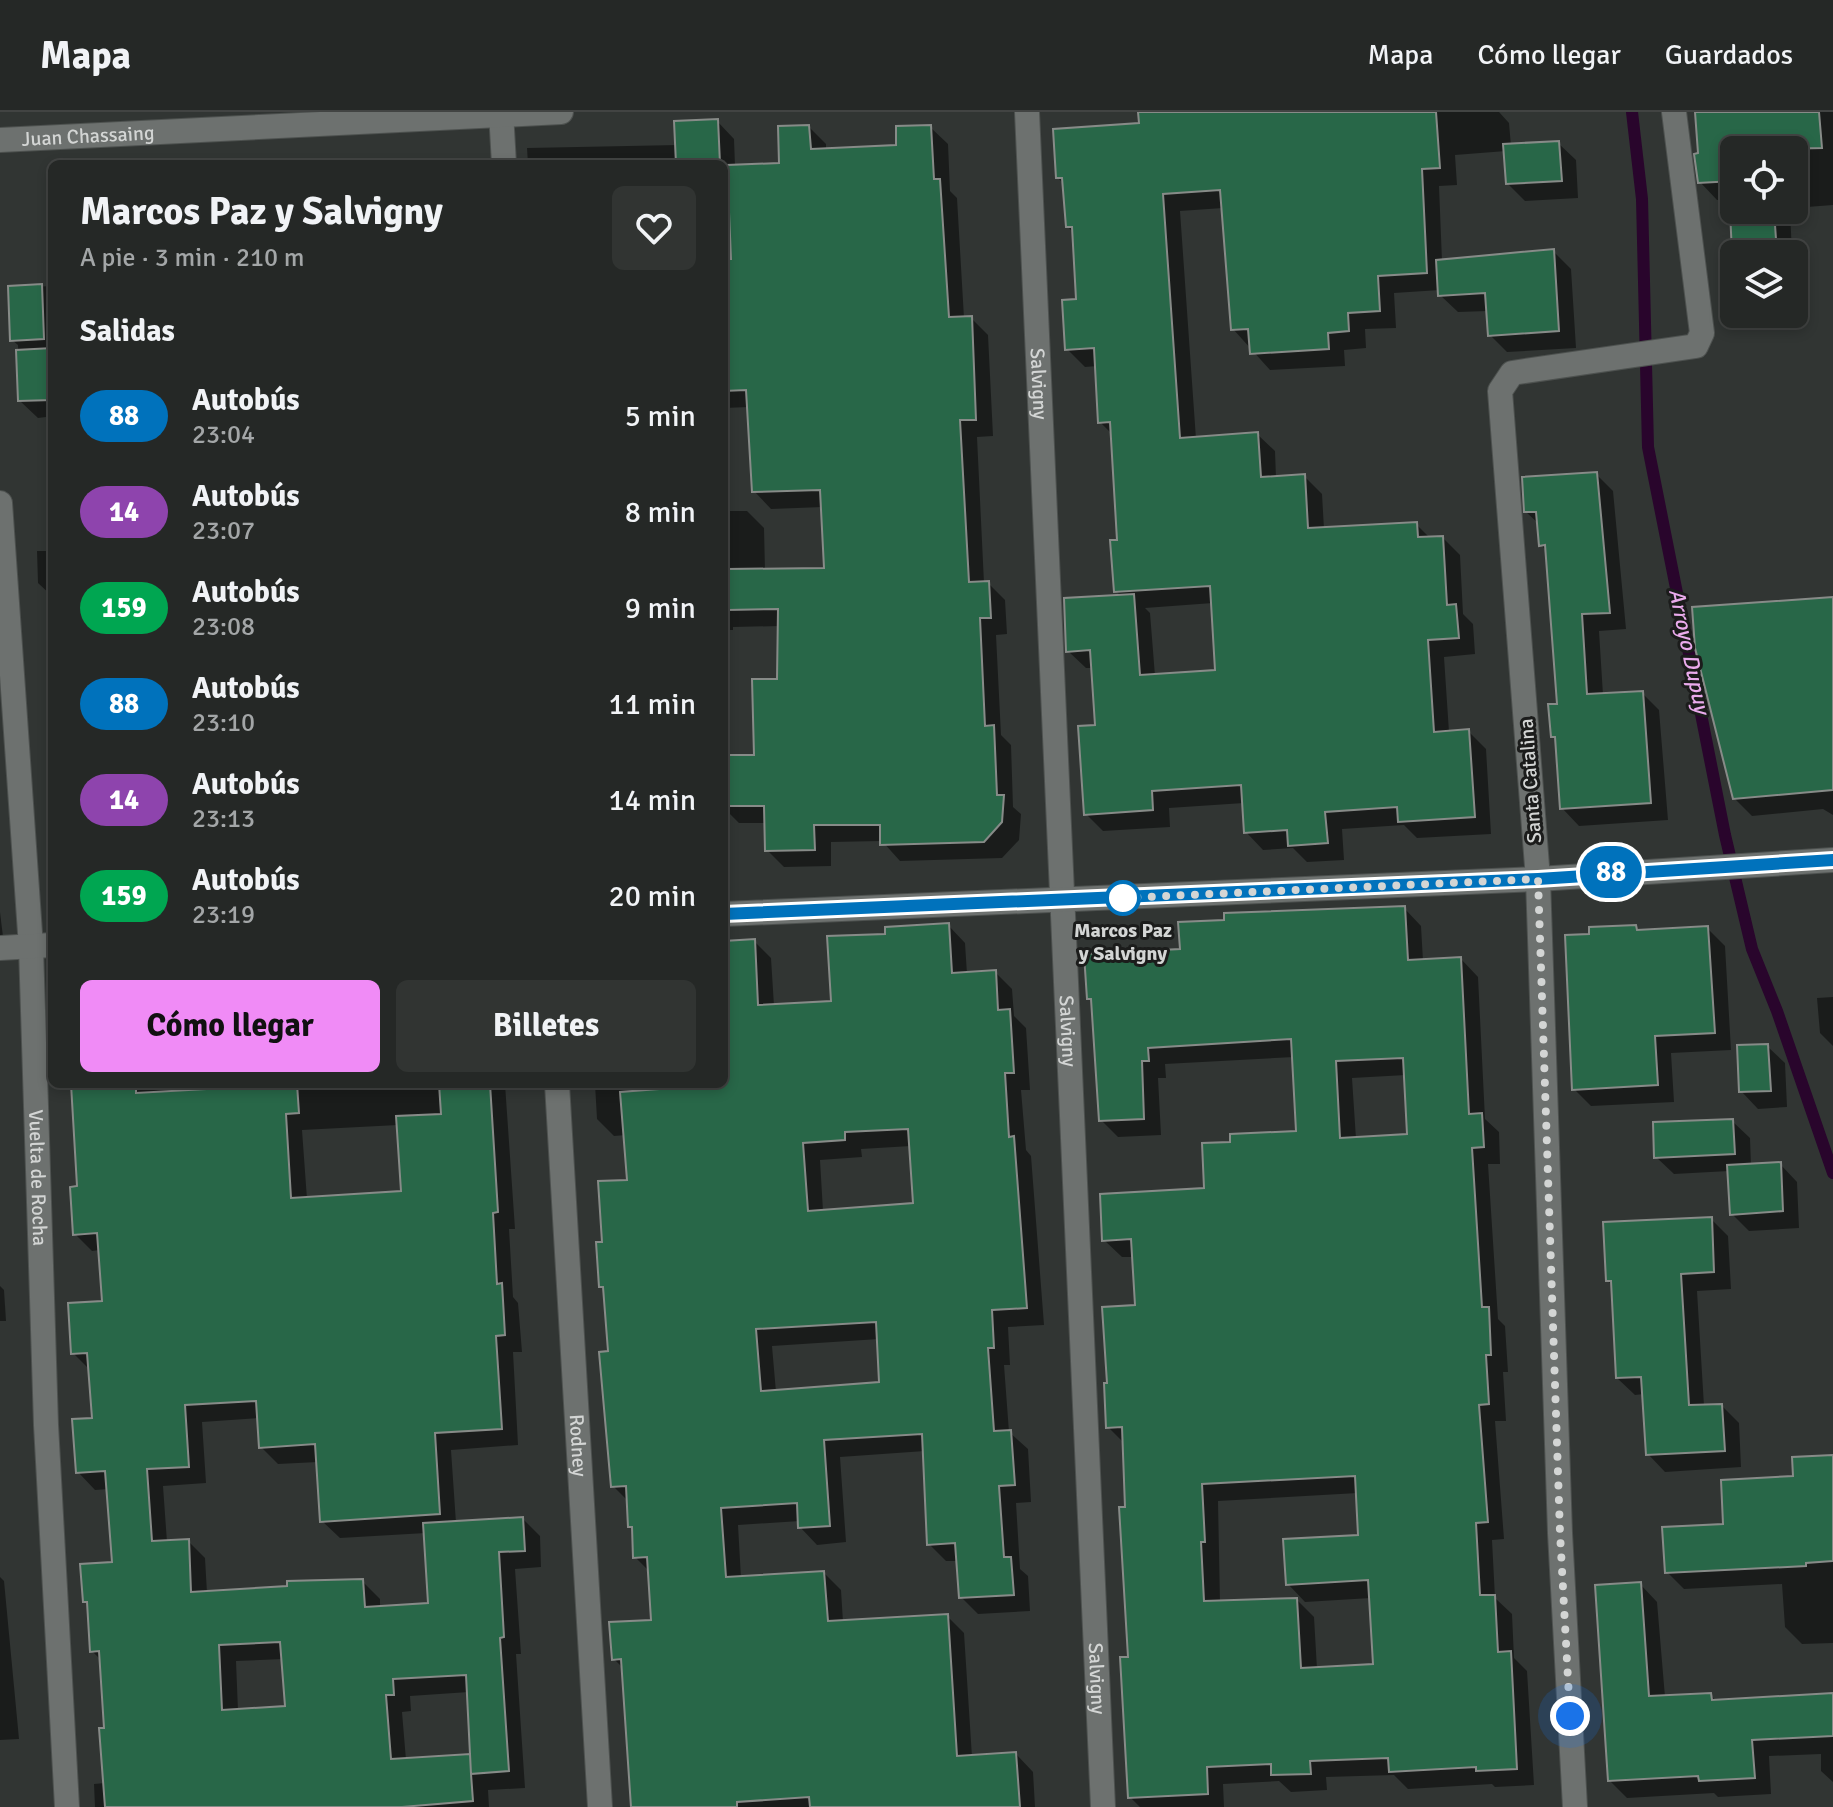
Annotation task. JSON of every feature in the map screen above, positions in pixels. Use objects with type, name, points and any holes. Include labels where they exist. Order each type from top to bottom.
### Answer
[{"type":"street","name":"Juan Chassaing","points":[[0,140],[561,112]]},
{"type":"street","name":"Salvigny","points":[[1027,112],[1103,1807]]},
{"type":"street","name":"Santa Catalina","points":[[1575,1807],[1560,1533],[1538,879],[1500,391],[1512,373],[1696,346],[1702,333],[1674,112]]},
{"type":"street","points":[[501,114],[504,160]]},
{"type":"street","name":"Vuelta de Rocha","points":[[0,503],[42,946],[46,1425],[67,1807]]},
{"type":"street","points":[[728,914],[1538,879],[1829,861]]},
{"type":"street","points":[[0,948],[42,946]]},
{"type":"street","name":"Rodney","points":[[557,1088],[600,1807]]},
{"type":"building","points":[[1138,112],[1436,112],[1440,168],[1422,169],[1427,273],[1378,276],[1380,311],[1348,313],[1349,331],[1328,333],[1329,349],[1250,354],[1248,329],[1231,330],[1220,190],[1163,194],[1180,438],[1258,432],[1261,477],[1305,474],[1308,528],[1417,522],[1418,537],[1443,536],[1447,605],[1456,604],[1459,638],[1428,640],[1434,732],[1469,729],[1475,817],[1398,822],[1397,807],[1325,812],[1328,843],[1288,846],[1287,830],[1244,833],[1241,785],[1152,791],[1153,810],[1084,815],[1078,726],[1095,725],[1090,650],[1066,652],[1064,598],[1134,594],[1140,675],[1215,670],[1210,586],[1114,592],[1110,540],[1117,540],[1110,422],[1098,423],[1094,348],[1065,350],[1062,300],[1076,299],[1072,227],[1066,227],[1062,178],[1056,178],[1053,129],[1139,123]]},
{"type":"building","points":[[1695,112],[1819,112],[1822,148],[1808,148],[1808,136],[1720,136],[1720,182],[1698,183],[1694,154],[1698,153]]},
{"type":"building","points":[[718,119],[720,160],[676,160],[674,121]]},
{"type":"building","points":[[809,125],[811,149],[896,145],[896,126],[931,125],[934,179],[940,179],[949,317],[972,316],[976,420],[960,420],[969,582],[989,581],[991,618],[980,618],[985,726],[994,725],[997,795],[1004,795],[1002,822],[984,842],[880,845],[880,825],[814,825],[815,850],[765,851],[764,806],[728,806],[728,755],[754,755],[752,679],[777,679],[778,609],[728,610],[728,569],[824,568],[820,490],[752,492],[746,390],[728,391],[728,259],[731,259],[728,165],[779,163],[778,126]]},
{"type":"building","points":[[1559,141],[1562,181],[1506,184],[1503,144]]},
{"type":"building","points":[[1731,224],[1775,224],[1776,240],[1731,240]]},
{"type":"building","points":[[1554,249],[1559,331],[1488,336],[1485,293],[1438,296],[1436,260]]},
{"type":"building","points":[[42,284],[44,339],[10,341],[8,286]]},
{"type":"building","points":[[48,348],[48,400],[18,401],[16,350]]},
{"type":"building","points":[[1597,472],[1610,613],[1582,614],[1587,694],[1643,691],[1651,803],[1560,809],[1555,737],[1551,737],[1548,704],[1557,704],[1545,545],[1539,546],[1536,512],[1524,512],[1522,477]]},
{"type":"building","points":[[1833,597],[1833,790],[1733,799],[1695,648],[1692,607]]},
{"type":"building","points":[[1405,906],[1408,960],[1461,957],[1469,1114],[1482,1113],[1484,1147],[1472,1148],[1482,1307],[1489,1307],[1491,1355],[1486,1355],[1489,1404],[1479,1405],[1488,1522],[1476,1523],[1480,1595],[1495,1595],[1498,1652],[1511,1651],[1517,1769],[1476,1771],[1476,1767],[1389,1772],[1388,1758],[1310,1761],[1311,1774],[1271,1775],[1271,1764],[1207,1767],[1208,1794],[1128,1798],[1120,1657],[1128,1657],[1119,1507],[1125,1507],[1122,1427],[1106,1428],[1104,1383],[1107,1383],[1102,1307],[1135,1305],[1131,1239],[1102,1241],[1100,1194],[1204,1188],[1202,1143],[1230,1142],[1230,1134],[1296,1131],[1291,1039],[1148,1048],[1149,1061],[1142,1061],[1144,1119],[1099,1121],[1091,999],[1087,999],[1084,954],[1180,949],[1178,922],[1224,920],[1224,913]],"holes":[[[1403,1058],[1407,1134],[1340,1138],[1336,1061]],[[1355,1476],[1358,1535],[1283,1539],[1286,1585],[1368,1580],[1373,1664],[1301,1668],[1297,1598],[1204,1601],[1202,1484]]]},
{"type":"building","points":[[949,923],[952,973],[996,970],[998,1010],[1010,1009],[1014,1073],[1005,1073],[1009,1137],[1014,1136],[1027,1308],[992,1310],[994,1348],[988,1348],[994,1431],[1011,1430],[1015,1485],[999,1486],[1004,1557],[1011,1557],[1014,1595],[959,1598],[955,1543],[927,1545],[922,1434],[824,1440],[830,1526],[798,1528],[797,1503],[721,1508],[726,1577],[824,1571],[828,1621],[948,1614],[957,1756],[1016,1752],[1020,1807],[810,1807],[809,1797],[737,1802],[737,1807],[631,1807],[621,1659],[612,1660],[609,1622],[651,1620],[647,1557],[633,1558],[626,1486],[611,1487],[599,1352],[608,1351],[596,1242],[602,1242],[598,1181],[627,1180],[620,1092],[728,1088],[728,941],[755,939],[758,1005],[831,1001],[827,936],[885,934],[885,927]],"holes":[[[908,1129],[913,1203],[808,1211],[803,1143],[845,1140],[845,1132]],[[876,1322],[879,1382],[761,1391],[756,1329]]]},
{"type":"building","points":[[1636,925],[1637,930],[1708,926],[1715,1033],[1655,1036],[1658,1085],[1572,1090],[1565,935],[1589,934],[1589,927]]},
{"type":"building","points":[[1768,1044],[1771,1091],[1739,1092],[1737,1045]]},
{"type":"building","points":[[71,1088],[136,1088],[136,1093],[297,1088],[299,1113],[286,1114],[291,1198],[401,1191],[396,1116],[441,1114],[439,1088],[490,1088],[498,1212],[493,1213],[497,1284],[502,1283],[505,1335],[496,1336],[502,1429],[435,1433],[440,1514],[320,1522],[315,1444],[259,1448],[256,1401],[185,1405],[189,1467],[147,1469],[152,1541],[189,1539],[191,1592],[287,1586],[287,1581],[363,1579],[365,1607],[428,1603],[423,1523],[523,1517],[525,1551],[499,1552],[504,1637],[500,1638],[509,1771],[471,1774],[473,1801],[402,1807],[105,1807],[99,1728],[104,1728],[99,1651],[90,1652],[87,1602],[83,1602],[80,1564],[112,1562],[105,1471],[76,1473],[72,1419],[92,1418],[87,1353],[71,1354],[68,1303],[102,1301],[97,1233],[73,1235],[70,1187],[77,1186]],"holes":[[[280,1642],[285,1706],[222,1710],[219,1645]],[[466,1675],[470,1754],[391,1759],[386,1695],[394,1695],[393,1679]]]},
{"type":"building","points":[[1733,1119],[1735,1154],[1654,1158],[1653,1122]]},
{"type":"building","points":[[1781,1162],[1783,1211],[1730,1215],[1727,1165]]},
{"type":"building","points":[[1712,1217],[1714,1272],[1681,1274],[1689,1405],[1722,1404],[1725,1451],[1646,1455],[1641,1377],[1616,1378],[1611,1281],[1606,1281],[1603,1222]]},
{"type":"building","points":[[1833,1455],[1833,1561],[1806,1563],[1806,1566],[1665,1573],[1662,1527],[1723,1524],[1721,1480],[1793,1476],[1792,1457]]},
{"type":"building","points":[[1641,1582],[1649,1696],[1711,1693],[1712,1700],[1833,1693],[1833,1736],[1752,1740],[1755,1778],[1699,1781],[1698,1776],[1608,1781],[1595,1585]]},
{"type":"waterway","name":"Arroyo Dupuy","points":[[1632,112],[1642,199],[1648,447],[1725,835],[1752,949],[1777,1011],[1833,1173]]},
{"type":"bus line","name":"88","points":[[728,914],[1538,879],[1833,860]]},
{"type":"place","name":"Marcos Paz y Salvigny","points":[[1123,898]]},
{"type":"route","points":[[1123,898],[1538,879],[1560,1533],[1570,1716]]}]
